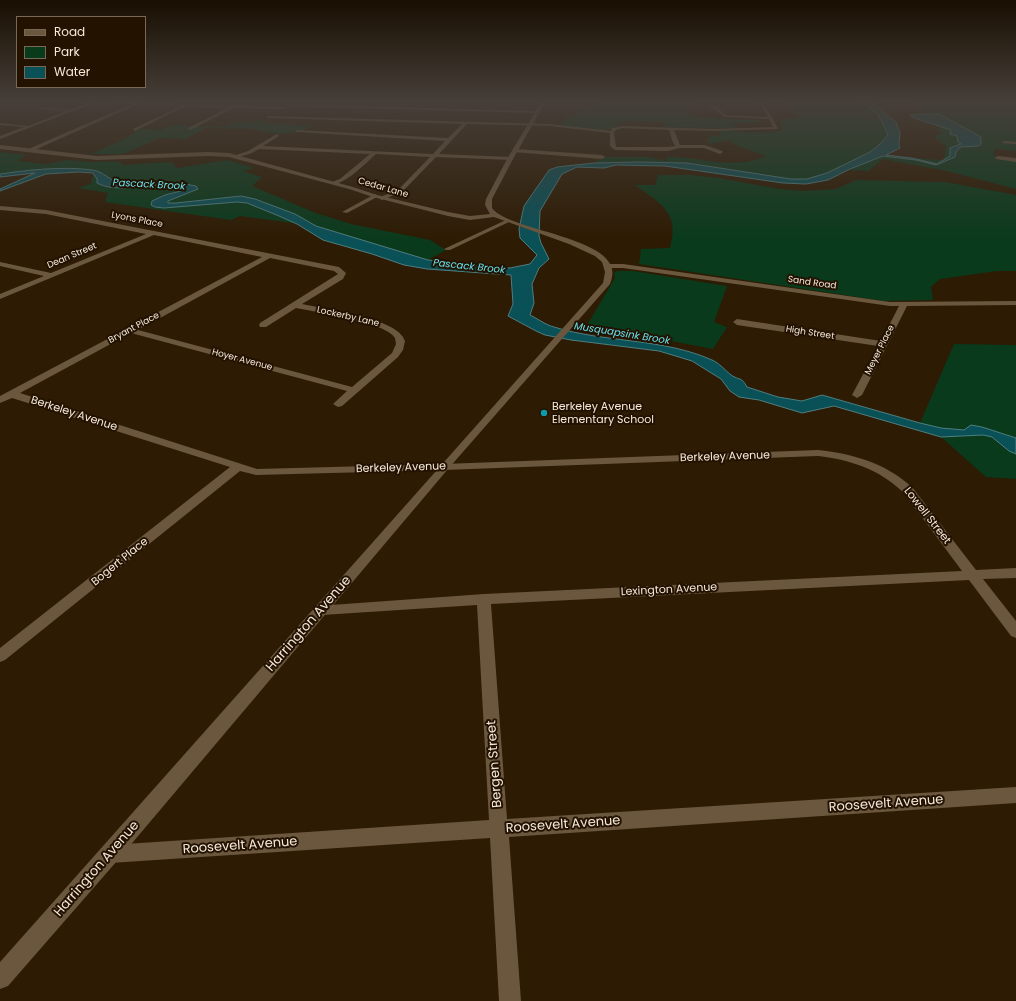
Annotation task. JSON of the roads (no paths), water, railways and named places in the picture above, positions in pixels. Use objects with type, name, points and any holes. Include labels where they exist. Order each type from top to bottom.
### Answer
[{"type":"street","name":"Cedar Lane","points":[[7,148],[97,158],[208,154],[236,156],[382,198],[462,217],[484,217],[495,215]]},
{"type":"street","points":[[28,150],[33,148]]},
{"type":"street","points":[[236,156],[246,154],[256,148]]},
{"type":"street","points":[[271,148],[510,159]]},
{"type":"street","points":[[382,198],[400,191],[442,148]]},
{"type":"street","points":[[517,148],[488,203],[490,210],[495,215],[517,225],[543,233],[592,252],[604,261],[607,266]]},
{"type":"street","points":[[615,148],[668,149],[676,148]]},
{"type":"street","points":[[707,148],[720,152]]},
{"type":"street","points":[[515,151],[602,157]]},
{"type":"street","points":[[334,183],[342,180],[374,153]]},
{"type":"street","points":[[998,158],[1016,160]]},
{"type":"street","points":[[345,212],[375,196]]},
{"type":"street","name":"Lyons Place","points":[[0,208],[46,212],[269,256]]},
{"type":"street","points":[[448,250],[508,221]]},
{"type":"street","name":"Dean Street","points":[[0,297],[153,233]]},
{"type":"street","name":"Lockerby Lane","points":[[263,325],[340,278],[342,273],[336,269],[269,256]]},
{"type":"street","name":"Bryant Place","points":[[0,400],[269,256]]},
{"type":"street","points":[[0,264],[51,275]]},
{"type":"street","name":"Sand Road","points":[[607,266],[622,266],[904,305],[1016,303]]},
{"type":"street","name":"Harrington Avenue","points":[[1,975],[110,854],[444,467],[606,284],[609,273],[607,266]]},
{"type":"street","name":"Meyer Place","points":[[857,395],[904,305]]},
{"type":"street","name":"Lockerby Lane","points":[[294,306],[386,326],[396,333],[401,344],[395,356],[338,404]]},
{"type":"street","name":"High Street","points":[[737,322],[884,344]]},
{"type":"street","name":"Hoyer Avenue","points":[[129,330],[354,390]]},
{"type":"street","name":"Berkeley Avenue","points":[[11,394],[256,472],[803,454]]},
{"type":"street","name":"Lowell Street","points":[[803,454],[834,454],[878,468],[892,476],[908,490],[1016,632]]},
{"type":"street","name":"Bogert Place","points":[[0,656],[238,467]]},
{"type":"street","name":"Lexington Avenue","points":[[322,610],[484,599],[1016,573]]},
{"type":"street","name":"Bergen Street","points":[[484,599],[510,1001]]},
{"type":"street","name":"Roosevelt Avenue","points":[[110,854],[1016,795]]},
{"type":"water","name":"Pascack Brook","points":[[876,148],[900,148],[886,155],[912,158],[937,164],[950,156],[950,148],[959,148],[956,152],[955,157],[936,165],[916,160],[883,156],[850,169],[828,180],[806,184],[783,183],[665,166],[616,165],[604,168],[577,167],[562,174],[540,211],[539,236],[549,259],[539,268],[532,284],[534,303],[530,315],[551,326],[574,332],[654,344],[693,353],[715,361],[731,375],[742,380],[747,387],[778,397],[802,401],[822,395],[941,428],[964,430],[971,425],[982,427],[1016,438],[1016,454],[1009,451],[992,437],[983,435],[941,437],[834,406],[802,413],[759,400],[739,397],[730,391],[721,379],[692,361],[659,351],[571,340],[545,335],[508,316],[513,304],[511,275],[427,269],[404,265],[323,240],[297,224],[247,203],[237,202],[164,208],[155,207],[151,205],[152,201],[165,195],[181,191],[184,187],[152,185],[124,188],[110,187],[97,183],[97,179],[93,173],[79,172],[46,174],[0,191],[0,189],[35,173],[0,177],[0,174],[58,168],[92,170],[100,172],[114,181],[126,184],[153,182],[185,184],[196,186],[198,189],[168,201],[168,203],[241,196],[255,199],[295,214],[316,226],[428,260],[510,268],[530,264],[537,255],[520,238],[519,229],[524,206],[549,170],[557,167],[594,163],[687,163],[791,179],[807,179],[827,173],[870,152]]},
{"type":"place","name":"Berkeley Avenue Elementary School","points":[[544,413]]},
{"type":"water label","name":"Musquapsink Brook","points":[[622,334]]}]
